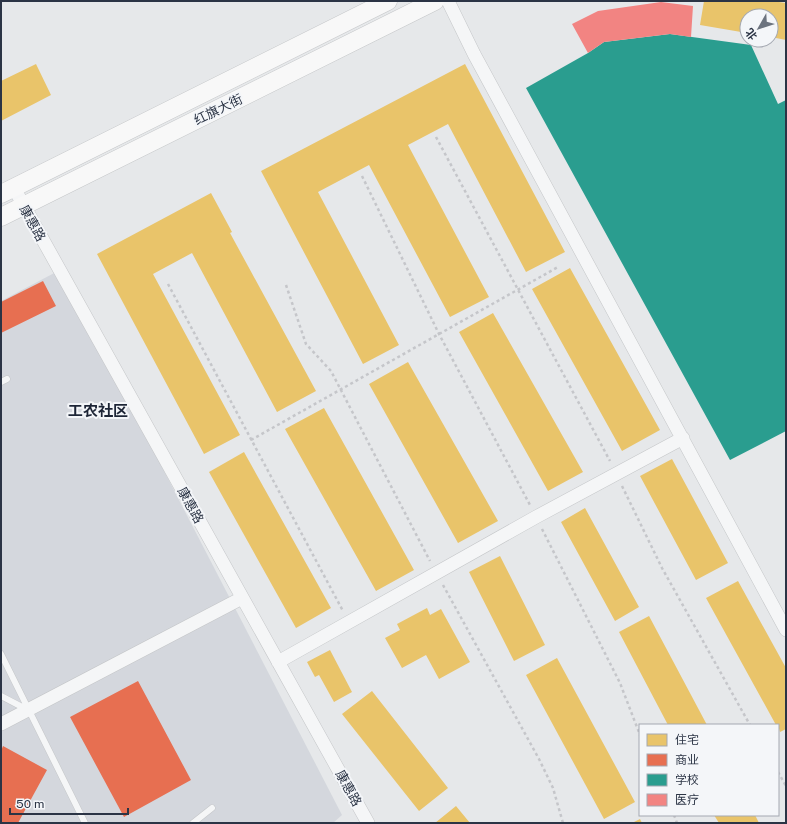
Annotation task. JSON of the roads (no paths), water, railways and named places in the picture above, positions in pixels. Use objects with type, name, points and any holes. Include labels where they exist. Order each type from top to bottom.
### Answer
[{"type":"main road","name":"红旗大街","points":[[7,191],[388,1]]},
{"type":"main road","name":"红旗大街","points":[[1,217],[435,1]]},
{"type":"street","points":[[448,1],[474,54],[682,438],[783,616],[786,630]]},
{"type":"street","name":"康惠路","points":[[7,191],[24,205],[368,823]]},
{"type":"street","points":[[278,662],[536,517],[682,438]]},
{"type":"street","points":[[1,724],[242,598]]},
{"type":"lane","points":[[1,382],[7,379]]},
{"type":"lane","points":[[1,654],[85,823]]},
{"type":"lane","points":[[1,696],[28,710]]},
{"type":"lane","points":[[193,823],[212,808]]},
{"type":"district","name":"工农社区","points":[[98,411]]}]
